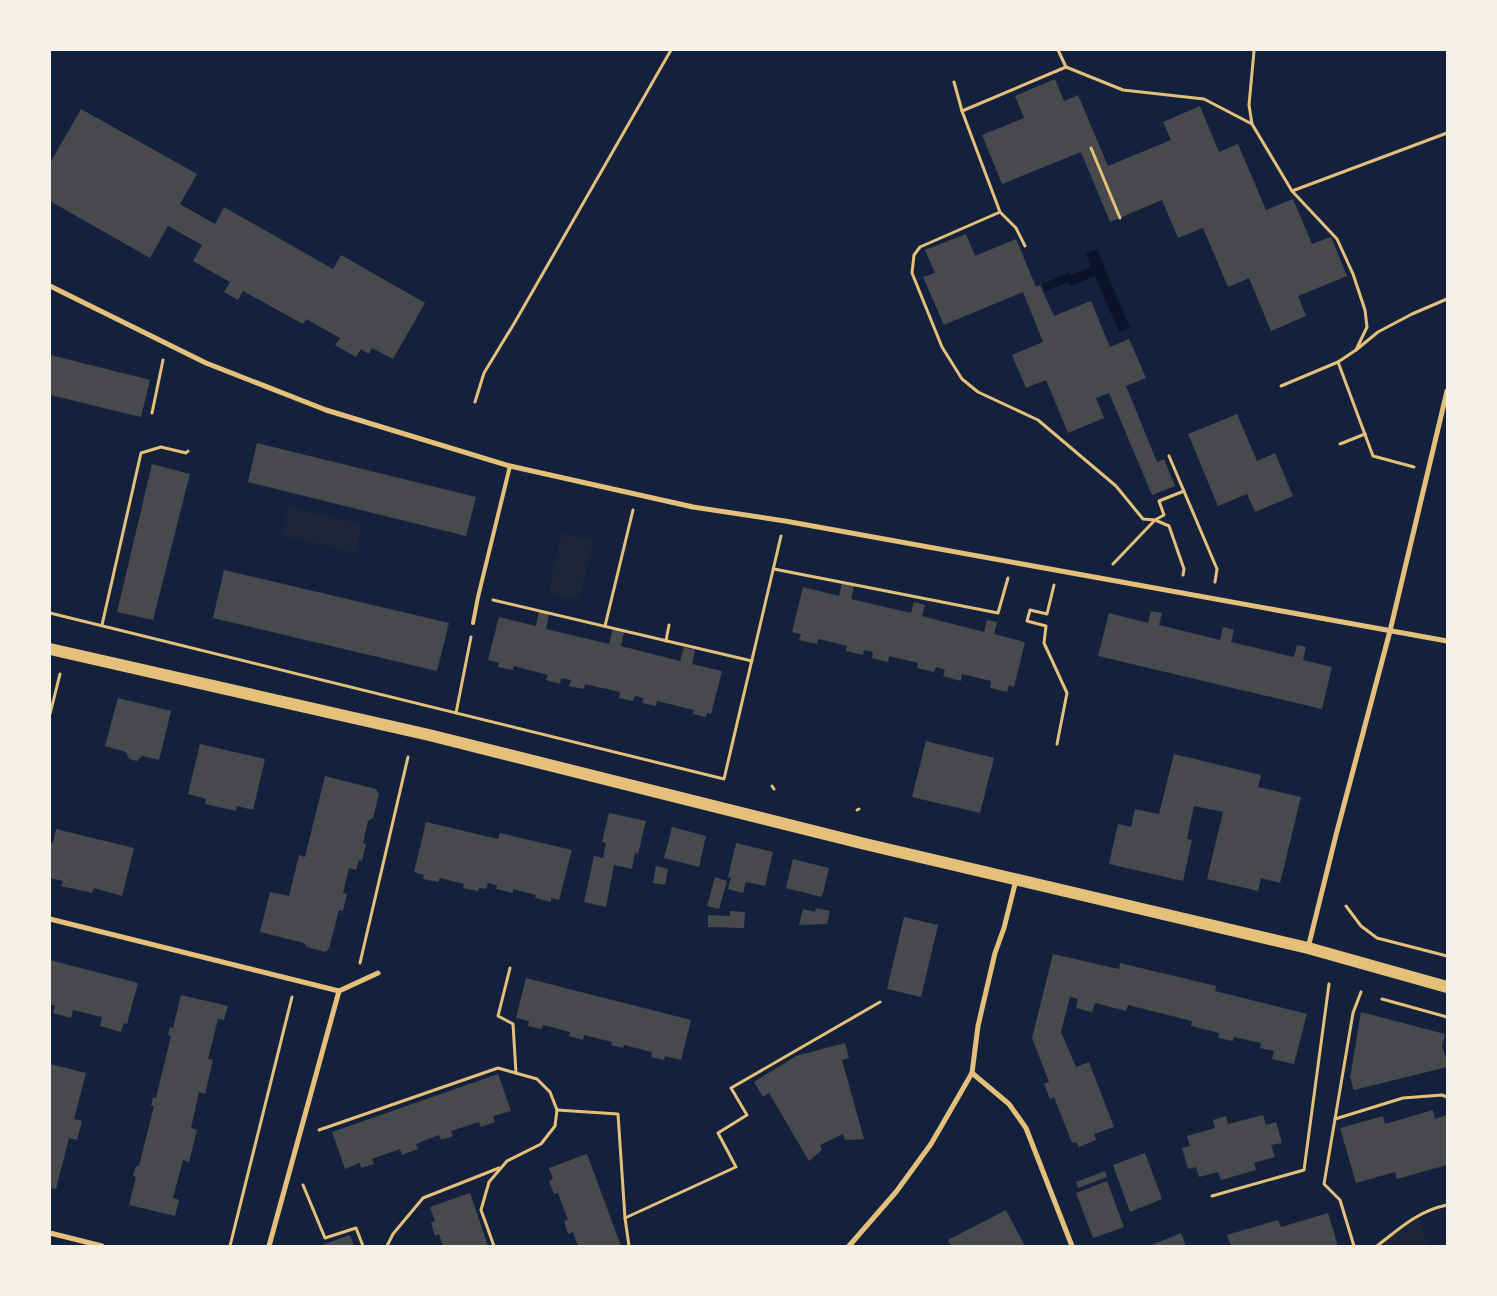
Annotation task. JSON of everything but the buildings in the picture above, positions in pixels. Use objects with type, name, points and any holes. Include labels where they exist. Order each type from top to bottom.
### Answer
[{"type":"main road","points":[[50,649],[428,735],[846,839],[1308,948],[1447,986]]},
{"type":"street","points":[[50,286],[206,363],[326,410],[510,466],[693,507],[785,521],[1058,569],[1447,641]]},
{"type":"street","points":[[1308,948],[1390,631],[1447,391]]},
{"type":"street","points":[[849,1246],[896,1192],[925,1152],[972,1073],[978,1026],[995,952],[1004,928],[1017,878]]},
{"type":"street","points":[[50,919],[339,991],[378,973]]},
{"type":"street","points":[[268,1246],[339,991]]},
{"type":"street","points":[[972,1073],[1010,1104],[1026,1128],[1072,1246]]},
{"type":"street","points":[[50,1233],[102,1246]]},
{"type":"lane","points":[[473,623],[510,466]]},
{"type":"path","points":[[475,402],[484,373],[671,50]]},
{"type":"path","points":[[1058,50],[1066,67],[1123,90],[1204,99],[1252,124]]},
{"type":"path","points":[[1254,51],[1249,105],[1252,124],[1292,191],[1337,239],[1353,274],[1365,310],[1367,327],[1356,350]]},
{"type":"path","points":[[962,111],[1066,67]]},
{"type":"path","points":[[954,82],[962,111],[1000,212],[1016,228],[1025,246]]},
{"type":"path","points":[[1292,191],[1447,133]]},
{"type":"path","points":[[1091,148],[1120,218]]},
{"type":"path","points":[[1000,212],[920,247],[914,255],[912,273],[942,347],[962,379],[978,392],[1038,420],[1116,486],[1144,519],[1155,520],[1169,526],[1184,569],[1183,575]]},
{"type":"path","points":[[1281,386],[1338,362],[1378,332],[1412,314],[1447,299]]},
{"type":"path","points":[[152,413],[166,344]]},
{"type":"path","points":[[1338,362],[1373,456],[1427,470]]},
{"type":"path","points":[[1340,444],[1365,434]]},
{"type":"path","points":[[102,625],[141,453],[161,447],[186,453],[188,451]]},
{"type":"path","points":[[1169,456],[1217,569],[1212,598]]},
{"type":"path","points":[[1101,577],[1155,520],[1164,515],[1159,501],[1184,491]]},
{"type":"path","points":[[605,626],[637,495]]},
{"type":"path","points":[[50,613],[724,779],[785,521]]},
{"type":"path","points":[[774,569],[998,612],[1012,561]]},
{"type":"path","points":[[1057,744],[1067,693],[1044,643],[1046,626],[1027,621],[1030,610],[1047,614],[1058,569]]},
{"type":"path","points":[[478,597],[752,661]]},
{"type":"path","points":[[456,713],[473,623]]},
{"type":"path","points":[[666,641],[669,625]]},
{"type":"path","points":[[50,714],[60,674]]},
{"type":"path","points":[[355,984],[408,757]]},
{"type":"path","points":[[1346,906],[1361,926],[1377,938],[1447,956]]},
{"type":"path","points":[[510,968],[498,1016],[512,1024],[516,1073]]},
{"type":"path","points":[[230,1246],[296,980]]},
{"type":"path","points":[[1212,1196],[1304,1170],[1329,984]]},
{"type":"path","points":[[1354,1246],[1340,1200],[1324,1184],[1354,1013],[1360,992]]},
{"type":"path","points":[[1386,996],[1382,999],[1447,1017]]},
{"type":"path","points":[[625,1218],[736,1167],[718,1133],[746,1115],[731,1088],[880,1002]]},
{"type":"path","points":[[298,1137],[498,1068],[537,1080],[550,1092],[557,1110],[554,1126],[541,1144],[507,1161],[499,1168],[490,1182],[481,1210],[494,1246]]},
{"type":"path","points":[[1335,1119],[1404,1098],[1442,1095],[1447,1098]]},
{"type":"path","points":[[557,1110],[618,1114],[625,1218],[629,1246]]},
{"type":"path","points":[[292,1160],[325,1238],[356,1228],[363,1246]]},
{"type":"path","points":[[387,1246],[393,1234],[423,1198],[499,1168]]},
{"type":"path","points":[[1377,1246],[1418,1214],[1447,1205]]},
{"type":"shaded area","points":[[1097,249],[1130,328],[1119,332],[1095,276],[1070,286],[1068,282],[1045,292],[1042,284],[1070,272],[1071,275],[1091,267],[1086,254]]},
{"type":"shaded area","points":[[289,507],[362,524],[356,553],[282,535]]},
{"type":"shaded area","points":[[562,533],[593,540],[579,600],[548,593]]},
{"type":"shaded area","points":[[1418,1214],[1428,1246],[1377,1246]]}]
